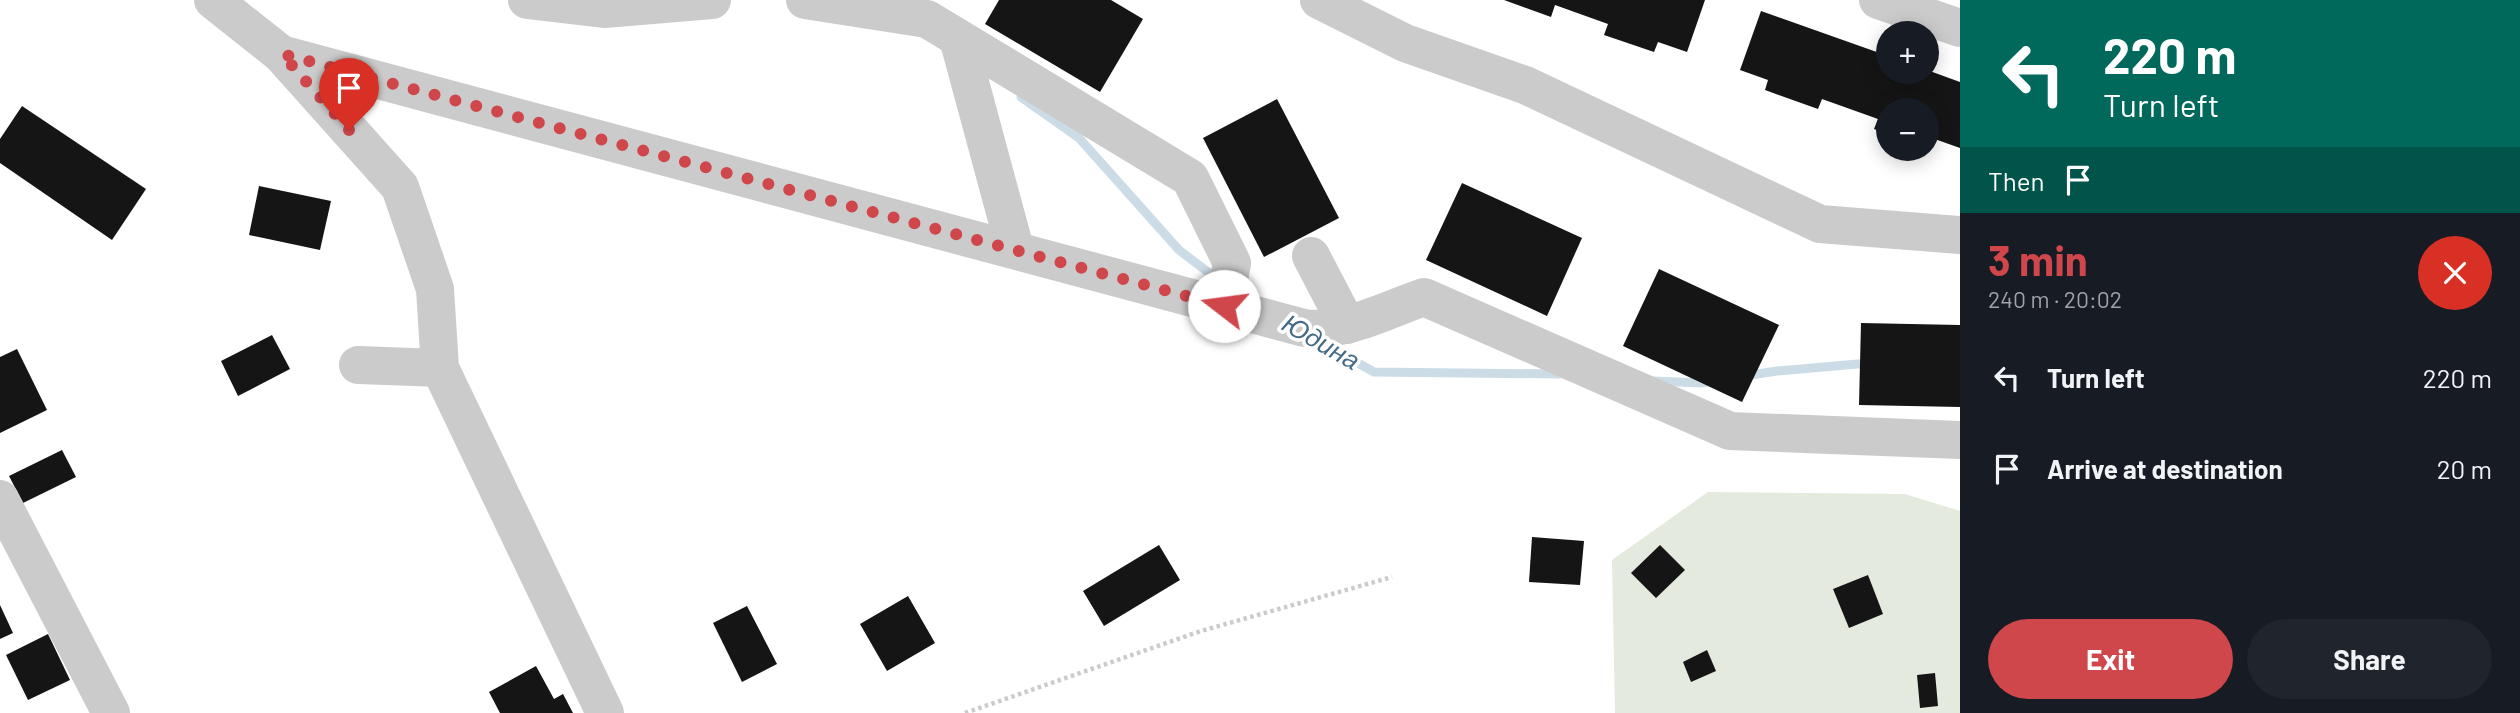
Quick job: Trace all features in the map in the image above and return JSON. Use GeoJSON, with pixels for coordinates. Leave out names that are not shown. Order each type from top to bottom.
{"type":"FeatureCollection","features":[{"type":"Feature","properties":{"kind":"lane"},"geometry":{"type":"LineString","coordinates":[[213,0],[282,54],[400,187],[435,289],[440,368],[605,713]]}},
{"type":"Feature","properties":{"kind":"lane"},"geometry":{"type":"LineString","coordinates":[[527,0],[604,9],[712,0]]}},
{"type":"Feature","properties":{"kind":"lane"},"geometry":{"type":"LineString","coordinates":[[805,0],[927,19],[1190,178],[1233,263],[1224,306]]}},
{"type":"Feature","properties":{"kind":"lane"},"geometry":{"type":"LineString","coordinates":[[1319,0],[1405,43],[1525,85],[1820,224],[1960,236]]}},
{"type":"Feature","properties":{"kind":"lane"},"geometry":{"type":"LineString","coordinates":[[1878,0],[1960,28]]}},
{"type":"Feature","properties":{"kind":"lane"},"geometry":{"type":"LineString","coordinates":[[958,38],[1015,248]]}},
{"type":"Feature","properties":{"kind":"lane"},"geometry":{"type":"LineString","coordinates":[[282,54],[1015,248],[1304,328],[1324,330],[1347,325],[1424,297],[1730,431],[1960,440]]}},
{"type":"Feature","properties":{"kind":"lane"},"geometry":{"type":"LineString","coordinates":[[1311,256],[1347,325]]}},
{"type":"Feature","properties":{"kind":"lane"},"geometry":{"type":"LineString","coordinates":[[358,365],[440,368]]}},
{"type":"Feature","properties":{"kind":"lane"},"geometry":{"type":"LineString","coordinates":[[0,499],[111,713]]}},
{"type":"Feature","properties":{"kind":"path"},"geometry":{"type":"LineString","coordinates":[[965,713],[1201,631],[1392,577]]}},
{"type":"Feature","properties":{"kind":"shaded area"},"geometry":{"type":"Polygon","coordinates":[[[1708,492],[1905,494],[1960,511],[1960,713],[1615,713],[1612,560],[1708,492]]]}},
{"type":"Feature","properties":{"kind":"building"},"geometry":{"type":"Polygon","coordinates":[[[999,0],[1111,0],[1143,19],[1100,92],[985,24],[999,0]]]}},
{"type":"Feature","properties":{"kind":"building"},"geometry":{"type":"Polygon","coordinates":[[[1504,0],[1705,0],[1687,52],[1658,42],[1654,52],[1604,35],[1608,24],[1555,5],[1551,17],[1504,0]]]}},
{"type":"Feature","properties":{"kind":"building"},"geometry":{"type":"Polygon","coordinates":[[[1761,11],[1876,52],[1876,84],[1939,84],[1939,74],[1960,82],[1960,148],[1939,141],[1939,98],[1876,98],[1876,118],[1822,99],[1818,109],[1765,90],[1768,80],[1740,70],[1761,11]]]}},
{"type":"Feature","properties":{"kind":"building"},"geometry":{"type":"Polygon","coordinates":[[[1277,99],[1339,218],[1264,257],[1203,138],[1277,99]]]}},
{"type":"Feature","properties":{"kind":"building"},"geometry":{"type":"Polygon","coordinates":[[[22,106],[146,189],[112,240],[0,163],[0,139],[22,106]]]}},
{"type":"Feature","properties":{"kind":"building"},"geometry":{"type":"Polygon","coordinates":[[[1462,183],[1582,238],[1547,316],[1426,260],[1462,183]]]}},
{"type":"Feature","properties":{"kind":"building"},"geometry":{"type":"Polygon","coordinates":[[[259,186],[331,201],[320,250],[249,235],[259,186]]]}},
{"type":"Feature","properties":{"kind":"building"},"geometry":{"type":"Polygon","coordinates":[[[1659,269],[1779,325],[1742,402],[1623,346],[1659,269]]]}},
{"type":"Feature","properties":{"kind":"building"},"geometry":{"type":"Polygon","coordinates":[[[1861,323],[1960,325],[1960,407],[1859,405],[1861,323]]]}},
{"type":"Feature","properties":{"kind":"building"},"geometry":{"type":"Polygon","coordinates":[[[272,335],[290,369],[238,396],[221,361],[272,335]]]}},
{"type":"Feature","properties":{"kind":"building"},"geometry":{"type":"Polygon","coordinates":[[[17,349],[47,410],[0,433],[0,357],[17,349]]]}},
{"type":"Feature","properties":{"kind":"building"},"geometry":{"type":"Polygon","coordinates":[[[62,450],[76,477],[23,503],[9,476],[62,450]]]}},
{"type":"Feature","properties":{"kind":"building"},"geometry":{"type":"Polygon","coordinates":[[[1532,537],[1584,541],[1580,585],[1529,582],[1532,537]]]}},
{"type":"Feature","properties":{"kind":"building"},"geometry":{"type":"Polygon","coordinates":[[[1159,545],[1180,580],[1104,626],[1083,591],[1159,545]]]}},
{"type":"Feature","properties":{"kind":"building"},"geometry":{"type":"Polygon","coordinates":[[[1660,545],[1685,570],[1656,598],[1631,573],[1660,545]]]}},
{"type":"Feature","properties":{"kind":"building"},"geometry":{"type":"Polygon","coordinates":[[[1868,575],[1883,614],[1849,628],[1833,589],[1868,575]]]}},
{"type":"Feature","properties":{"kind":"building"},"geometry":{"type":"Polygon","coordinates":[[[908,596],[935,643],[887,671],[860,624],[908,596]]]}},
{"type":"Feature","properties":{"kind":"building"},"geometry":{"type":"Polygon","coordinates":[[[0,605],[13,633],[0,639],[0,605]]]}},
{"type":"Feature","properties":{"kind":"building"},"geometry":{"type":"Polygon","coordinates":[[[747,606],[777,664],[742,682],[713,623],[747,606]]]}},
{"type":"Feature","properties":{"kind":"building"},"geometry":{"type":"Polygon","coordinates":[[[48,634],[70,680],[28,700],[6,655],[48,634]]]}},
{"type":"Feature","properties":{"kind":"building"},"geometry":{"type":"Polygon","coordinates":[[[1707,650],[1716,671],[1691,682],[1683,662],[1707,650]]]}},
{"type":"Feature","properties":{"kind":"building"},"geometry":{"type":"Polygon","coordinates":[[[536,666],[554,699],[563,694],[573,713],[500,713],[489,692],[536,666]]]}},
{"type":"Feature","properties":{"kind":"building"},"geometry":{"type":"Polygon","coordinates":[[[1935,673],[1938,706],[1920,708],[1917,675],[1935,673]]]}},
{"type":"Feature","properties":{"kind":"waterway","name":"Юдина"},"geometry":{"type":"LineString","coordinates":[[1021,97],[1079,138],[1179,250],[1217,279]]}},
{"type":"Feature","properties":{"kind":"waterway","name":"Юдина"},"geometry":{"type":"LineString","coordinates":[[1322,343],[1374,372],[1559,374]]}},
{"type":"Feature","properties":{"kind":"waterway","name":"Юдина"},"geometry":{"type":"LineString","coordinates":[[1744,376],[1869,363]]}},
{"type":"Feature","properties":{"kind":"waterway","name":"Юдина"},"geometry":{"type":"LineString","coordinates":[[1653,381],[1713,381]]}},
{"type":"Feature","properties":{"kind":"route"},"geometry":{"type":"LineString","coordinates":[[349,130],[282,54],[1224,306]]}}]}
